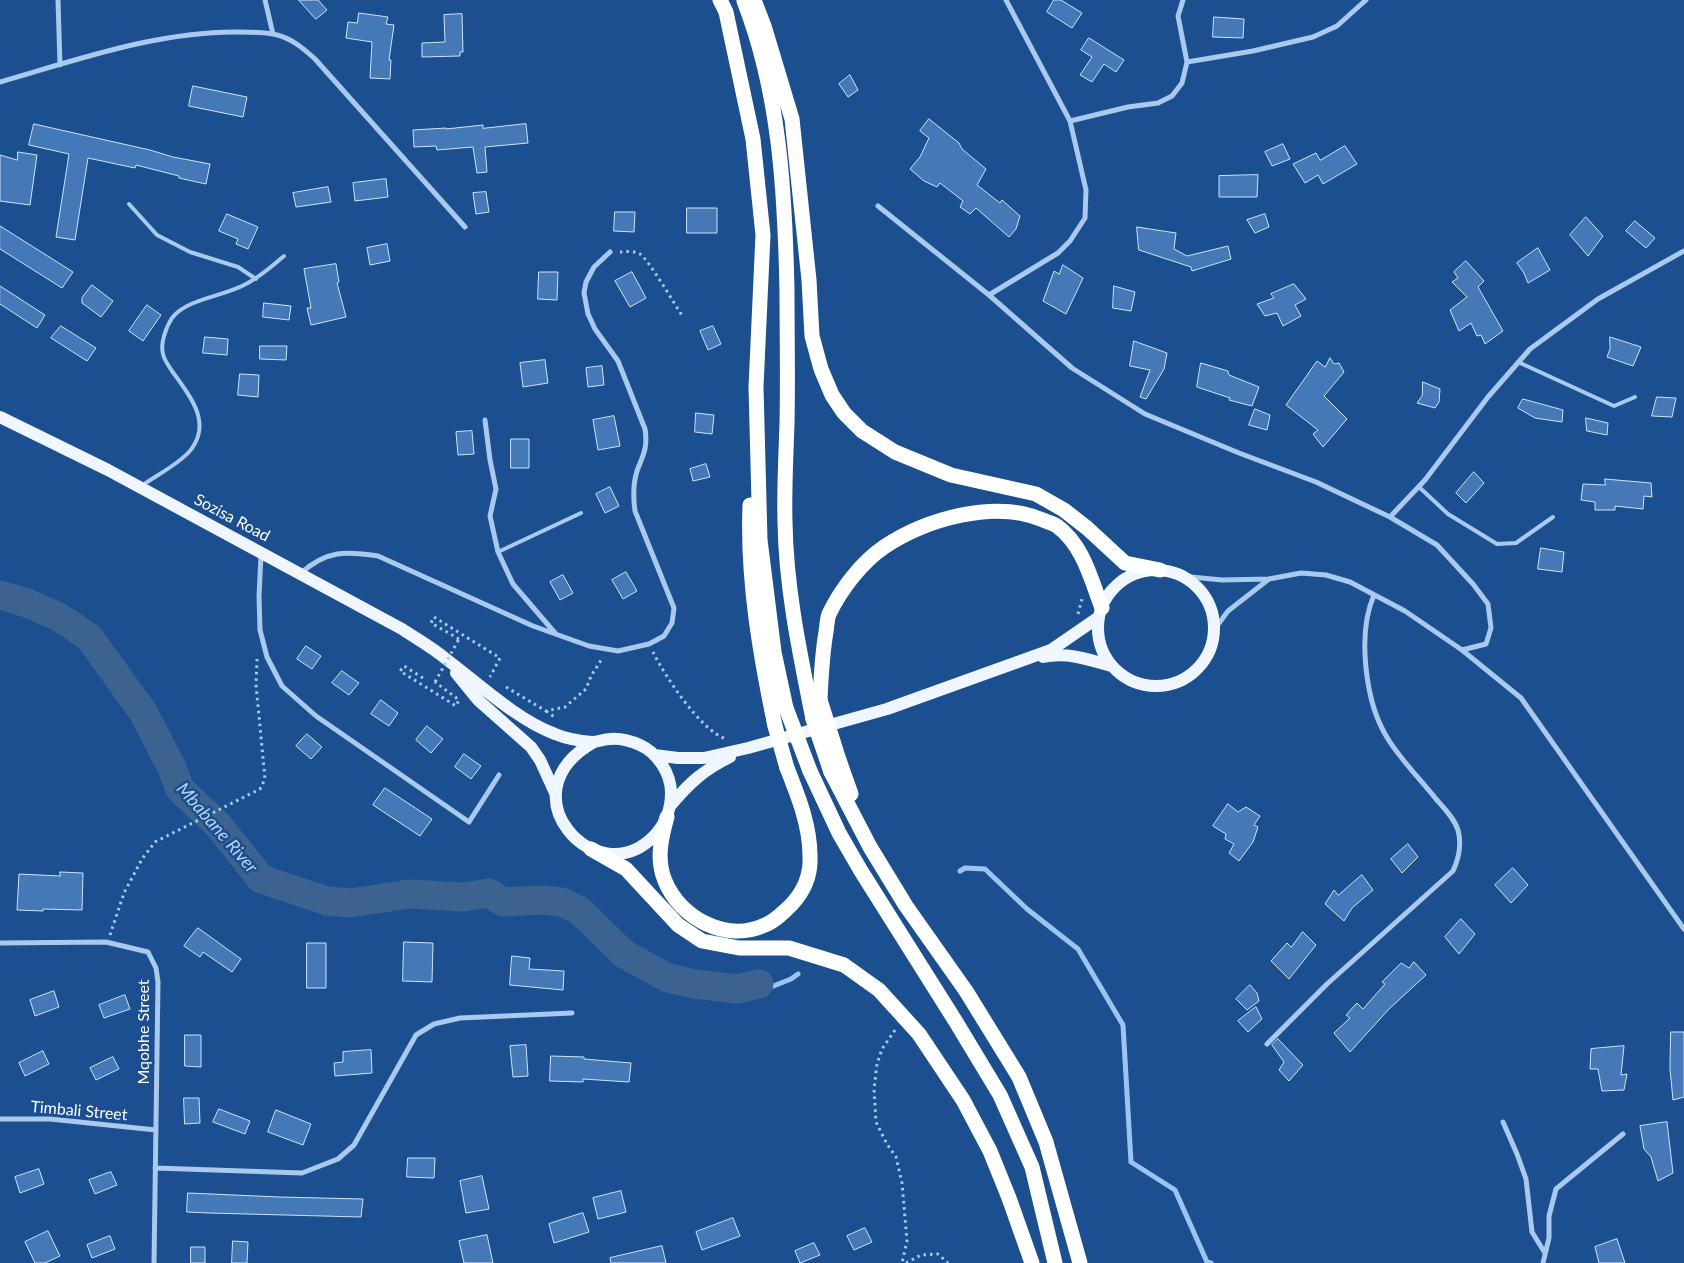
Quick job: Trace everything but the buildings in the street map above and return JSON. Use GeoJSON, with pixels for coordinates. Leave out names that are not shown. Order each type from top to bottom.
{"type":"FeatureCollection","features":[{"type":"Feature","properties":{"kind":"highway"},"geometry":{"type":"LineString","coordinates":[[669,811],[661,840],[660,855],[664,880],[676,901],[691,915],[725,930],[742,931],[765,926],[783,914],[797,898],[808,879],[811,857],[808,833],[801,805],[774,726],[759,648],[749,532],[763,235],[753,139],[726,12],[720,0]]}},
{"type":"Feature","properties":{"kind":"highway"},"geometry":{"type":"LineString","coordinates":[[743,0],[762,54],[778,138],[786,232],[788,380],[785,522],[788,579],[796,635],[813,720],[870,848],[906,906],[966,991],[1019,1077],[1046,1142],[1080,1263]]}},
{"type":"Feature","properties":{"kind":"highway"},"geometry":{"type":"LineString","coordinates":[[754,0],[764,26],[792,119],[809,280],[812,336],[821,369],[832,395],[844,413],[862,431],[895,452],[951,475],[1036,494],[1064,510],[1088,528],[1125,562],[1160,570]]}},
{"type":"Feature","properties":{"kind":"highway"},"geometry":{"type":"LineString","coordinates":[[756,387],[760,540],[774,652],[786,708],[810,771],[839,833],[1000,1095],[1032,1167],[1055,1263]]}},
{"type":"Feature","properties":{"kind":"highway"},"geometry":{"type":"LineString","coordinates":[[835,766],[820,700],[821,665],[828,615],[842,592],[861,568],[884,548],[915,530],[963,514],[1001,511],[1032,515],[1056,526],[1070,539],[1084,561],[1101,612]]}},
{"type":"Feature","properties":{"kind":"highway"},"geometry":{"type":"LineString","coordinates":[[591,849],[626,869],[678,925],[702,941],[739,948],[789,948],[844,966],[879,990],[919,1034],[963,1100],[985,1142],[1009,1198],[1032,1263]]}},
{"type":"Feature","properties":{"kind":"main road","name":"Sozisa Road"},"geometry":{"type":"LineString","coordinates":[[0,417],[140,487],[301,573],[402,629],[444,657]]}},
{"type":"Feature","properties":{"kind":"main road"},"geometry":{"type":"LineString","coordinates":[[1160,570],[1181,576],[1194,584],[1204,594],[1211,608],[1214,638],[1210,652],[1202,665],[1192,675],[1179,682],[1164,686],[1149,686],[1128,679],[1111,666],[1104,655],[1098,630],[1105,601],[1122,581],[1134,574],[1160,570]]}},
{"type":"Feature","properties":{"kind":"main road"},"geometry":{"type":"LineString","coordinates":[[654,755],[678,758],[704,758],[748,748],[887,709],[1051,650],[1101,612]]}},
{"type":"Feature","properties":{"kind":"main road"},"geometry":{"type":"LineString","coordinates":[[1018,663],[1052,656],[1078,656],[1111,666]]}},
{"type":"Feature","properties":{"kind":"main road"},"geometry":{"type":"LineString","coordinates":[[444,657],[524,718],[553,734],[573,740],[594,742],[610,739],[626,740],[641,745],[654,755],[663,766],[669,778],[671,791],[669,811]]}},
{"type":"Feature","properties":{"kind":"main road"},"geometry":{"type":"LineString","coordinates":[[444,657],[478,700],[531,747],[540,760],[556,795]]}},
{"type":"Feature","properties":{"kind":"main road"},"geometry":{"type":"LineString","coordinates":[[594,742],[579,750],[567,763],[559,778],[556,795],[557,809],[569,833],[579,842],[591,849],[606,853],[621,853],[636,849],[649,842],[660,831],[669,811],[689,784],[712,766],[748,748]]}},
{"type":"Feature","properties":{"kind":"street"},"geometry":{"type":"LineString","coordinates":[[58,0],[60,65]]}},
{"type":"Feature","properties":{"kind":"street"},"geometry":{"type":"LineString","coordinates":[[265,0],[274,34]]}},
{"type":"Feature","properties":{"kind":"street"},"geometry":{"type":"LineString","coordinates":[[989,295],[1058,253],[1070,241],[1085,218],[1086,190],[1070,121],[1006,0]]}},
{"type":"Feature","properties":{"kind":"street"},"geometry":{"type":"LineString","coordinates":[[1070,121],[1128,107],[1158,103],[1172,96],[1182,83],[1188,62],[1178,16],[1183,0]]}},
{"type":"Feature","properties":{"kind":"street"},"geometry":{"type":"LineString","coordinates":[[1188,62],[1254,51],[1313,36],[1337,26],[1366,0]]}},
{"type":"Feature","properties":{"kind":"street"},"geometry":{"type":"LineString","coordinates":[[0,82],[118,49],[182,36],[216,32],[274,34],[289,39],[315,59],[466,227]]}},
{"type":"Feature","properties":{"kind":"street"},"geometry":{"type":"LineString","coordinates":[[878,206],[989,295],[1072,368],[1146,414],[1239,453],[1316,482],[1390,517],[1437,545],[1473,584],[1488,604],[1491,628],[1486,644],[1462,650]]}},
{"type":"Feature","properties":{"kind":"street"},"geometry":{"type":"LineString","coordinates":[[1390,517],[1419,487],[1488,396],[1530,349],[1598,298],[1684,251]]}},
{"type":"Feature","properties":{"kind":"street"},"geometry":{"type":"LineString","coordinates":[[301,573],[313,562],[334,554],[358,553],[378,556],[533,626],[590,646],[618,651],[649,644],[664,636],[672,623],[674,608],[635,511],[633,499],[634,484],[646,451],[646,434],[618,361],[588,314],[584,293],[586,282],[594,267],[610,252]]}},
{"type":"Feature","properties":{"kind":"street"},"geometry":{"type":"LineString","coordinates":[[485,420],[496,488],[490,516],[498,552],[513,584],[556,634]]}},
{"type":"Feature","properties":{"kind":"street"},"geometry":{"type":"LineString","coordinates":[[261,552],[260,630],[267,657],[282,686],[316,716],[469,822],[499,775]]}},
{"type":"Feature","properties":{"kind":"street"},"geometry":{"type":"LineString","coordinates":[[1181,576],[1222,580],[1269,579],[1301,573],[1326,576],[1350,582],[1405,612],[1462,650],[1521,698],[1684,929]]}},
{"type":"Feature","properties":{"kind":"street"},"geometry":{"type":"LineString","coordinates":[[1214,630],[1228,612],[1269,579]]}},
{"type":"Feature","properties":{"kind":"street"},"geometry":{"type":"LineString","coordinates":[[1267,1044],[1327,984],[1452,871],[1458,860],[1460,847],[1458,830],[1448,813],[1388,740],[1374,709],[1364,639],[1369,606],[1374,595]]}},
{"type":"Feature","properties":{"kind":"street","name":"Mqobhe Street"},"geometry":{"type":"LineString","coordinates":[[0,943],[106,942],[148,952],[156,968],[158,982],[154,1263]]}},
{"type":"Feature","properties":{"kind":"street"},"geometry":{"type":"LineString","coordinates":[[155,1168],[302,1173],[338,1159],[354,1145],[416,1035],[434,1024],[460,1018],[572,1013]]}},
{"type":"Feature","properties":{"kind":"street","name":"Timbali Street"},"geometry":{"type":"LineString","coordinates":[[0,1119],[50,1119],[156,1130]]}},
{"type":"Feature","properties":{"kind":"street"},"geometry":{"type":"LineString","coordinates":[[1503,1122],[1526,1179],[1532,1232],[1545,1252]]}},
{"type":"Feature","properties":{"kind":"street"},"geometry":{"type":"LineString","coordinates":[[1543,1263],[1549,1238],[1549,1216],[1556,1189],[1623,1134]]}},
{"type":"Feature","properties":{"kind":"lane"},"geometry":{"type":"LineString","coordinates":[[129,204],[157,235],[190,252],[238,267],[256,279]]}},
{"type":"Feature","properties":{"kind":"lane"},"geometry":{"type":"LineString","coordinates":[[140,487],[188,453],[196,442],[200,427],[198,413],[193,402],[162,355],[163,343],[173,318],[181,310],[193,304],[232,291],[256,279],[284,256]]}},
{"type":"Feature","properties":{"kind":"lane"},"geometry":{"type":"LineString","coordinates":[[1518,362],[1614,406],[1635,397]]}},
{"type":"Feature","properties":{"kind":"lane"},"geometry":{"type":"LineString","coordinates":[[1419,487],[1448,514],[1497,544],[1516,543],[1553,517]]}},
{"type":"Feature","properties":{"kind":"lane"},"geometry":{"type":"LineString","coordinates":[[498,552],[581,513]]}},
{"type":"Feature","properties":{"kind":"path"},"geometry":{"type":"LineString","coordinates":[[610,252],[626,251],[641,255],[650,265],[683,317]]}},
{"type":"Feature","properties":{"kind":"path"},"geometry":{"type":"LineString","coordinates":[[423,678],[404,666],[400,672],[456,706],[459,700],[435,682],[459,639],[431,623],[434,616],[500,658],[489,676],[497,681]]}},
{"type":"Feature","properties":{"kind":"path"},"geometry":{"type":"LineString","coordinates":[[106,942],[114,927],[124,893],[142,859],[155,842],[260,790],[265,779],[256,685],[257,653],[263,642]]}},
{"type":"Feature","properties":{"kind":"path"},"geometry":{"type":"LineString","coordinates":[[649,644],[661,668],[691,709],[717,736],[730,740]]}},
{"type":"Feature","properties":{"kind":"path"},"geometry":{"type":"LineString","coordinates":[[505,686],[546,711],[565,707],[586,689],[599,661],[611,650]]}},
{"type":"Feature","properties":{"kind":"path"},"geometry":{"type":"LineString","coordinates":[[902,1263],[908,1241],[902,1183],[896,1157],[876,1122],[874,1089],[877,1064],[882,1049],[904,1017]]}},
{"type":"Feature","properties":{"kind":"path"},"geometry":{"type":"LineString","coordinates":[[906,1263],[920,1255],[938,1254],[948,1263]]}},
{"type":"Feature","properties":{"kind":"waterway","name":"Mbabane River"},"geometry":{"type":"LineString","coordinates":[[0,595],[27,603],[59,617],[89,637],[143,712],[171,766],[180,789],[218,825],[261,879],[327,901],[350,903],[409,894],[464,897],[489,893],[503,902],[542,900],[562,902],[579,910],[624,954],[668,978],[695,984],[737,989],[759,984]]}},
{"type":"Feature","properties":{"kind":"waterway"},"geometry":{"type":"LineString","coordinates":[[960,871],[965,868],[985,869],[1027,909],[1078,949],[1123,1025],[1131,1162],[1175,1190],[1207,1262],[1211,1263]]}},
{"type":"Feature","properties":{"kind":"waterway"},"geometry":{"type":"LineString","coordinates":[[759,984],[771,987],[798,974]]}}]}
